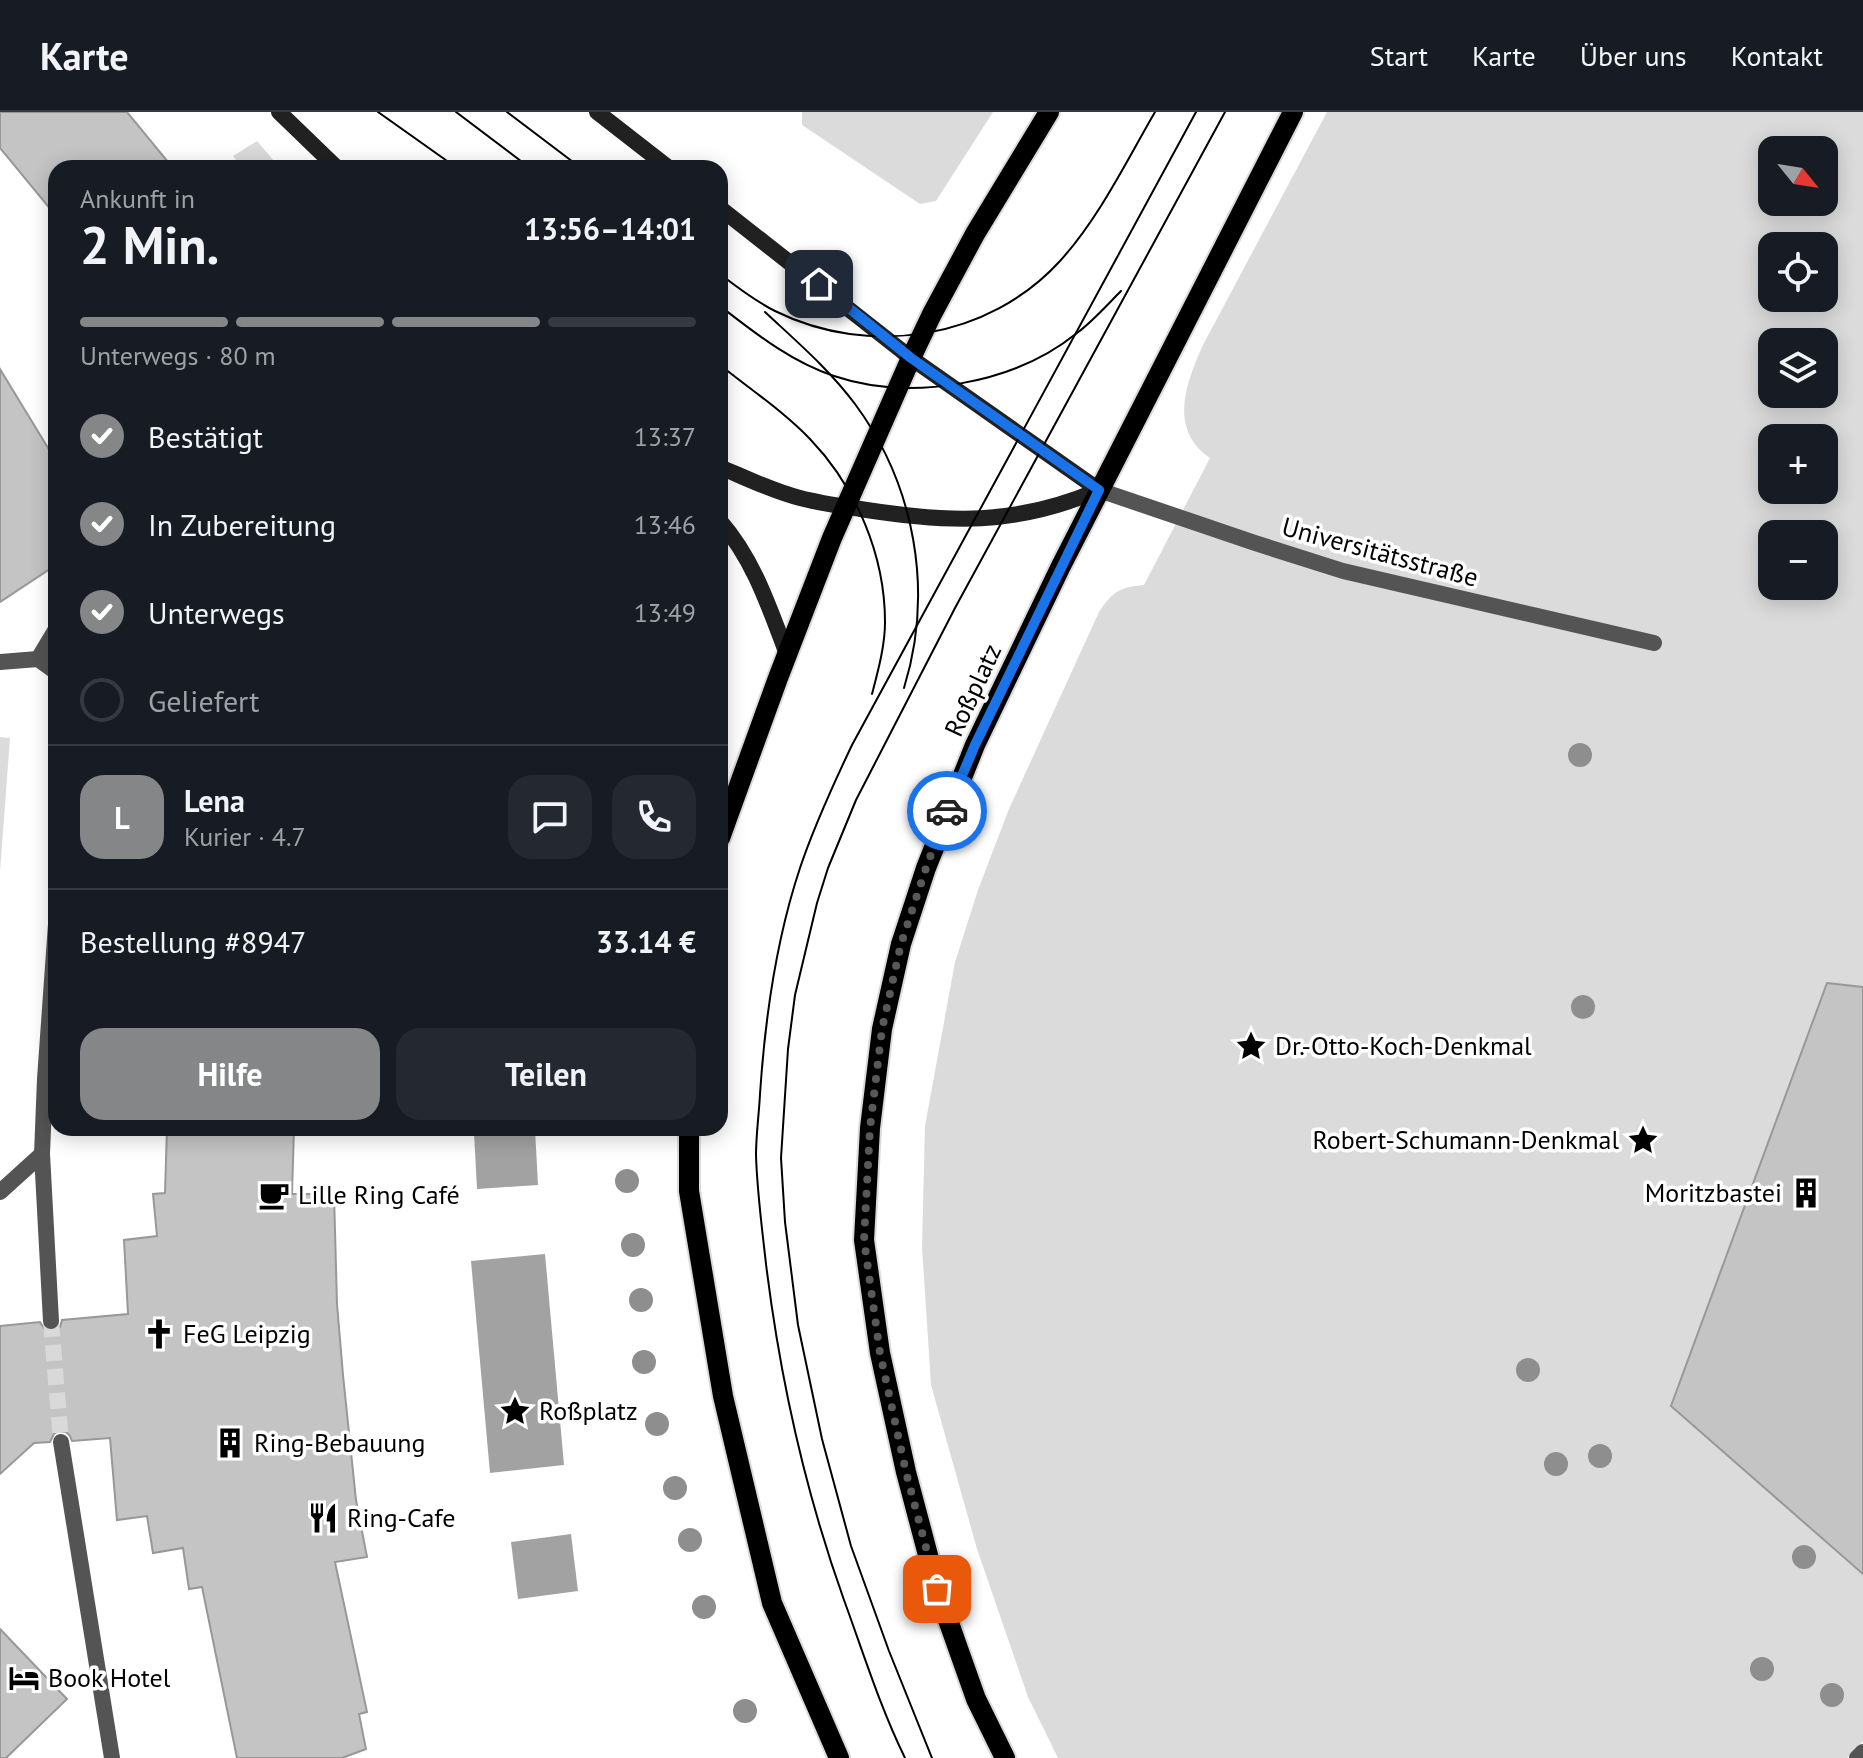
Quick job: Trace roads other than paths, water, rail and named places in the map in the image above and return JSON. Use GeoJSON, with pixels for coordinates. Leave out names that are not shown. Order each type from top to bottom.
{"type":"FeatureCollection","features":[{"type":"Feature","properties":{"kind":"main road"},"geometry":{"type":"LineString","coordinates":[[279,112],[329,160]]}},
{"type":"Feature","properties":{"kind":"main road"},"geometry":{"type":"LineString","coordinates":[[597,112],[659,160]]}},
{"type":"Feature","properties":{"kind":"main road"},"geometry":{"type":"LineString","coordinates":[[728,816],[845,508],[911,358],[975,234],[1049,112]]}},
{"type":"Feature","properties":{"kind":"main road","name":"Roßplatz"},"geometry":{"type":"LineString","coordinates":[[1005,1758],[976,1699],[937,1589],[906,1472],[880,1353],[864,1240],[870,1128],[882,1029],[901,944],[926,868],[975,745],[1099,490],[1293,112]]}},
{"type":"Feature","properties":{"kind":"main road"},"geometry":{"type":"LineString","coordinates":[[728,214],[911,358],[1099,490]]}},
{"type":"Feature","properties":{"kind":"main road"},"geometry":{"type":"LineString","coordinates":[[728,471],[798,498],[845,508],[931,519],[990,518],[1053,507],[1099,490]]}},
{"type":"Feature","properties":{"kind":"main road"},"geometry":{"type":"LineString","coordinates":[[728,532],[754,570],[787,654]]}},
{"type":"Feature","properties":{"kind":"main road"},"geometry":{"type":"LineString","coordinates":[[689,1136],[689,1191],[723,1396],[772,1603],[839,1758]]}},
{"type":"Feature","properties":{"kind":"street","name":"Universitätsstraße"},"geometry":{"type":"LineString","coordinates":[[1099,490],[1343,571],[1654,643]]}},
{"type":"Feature","properties":{"kind":"street"},"geometry":{"type":"LineString","coordinates":[[38,659],[48,642]]}},
{"type":"Feature","properties":{"kind":"street"},"geometry":{"type":"LineString","coordinates":[[0,662],[38,659],[48,666]]}},
{"type":"Feature","properties":{"kind":"street"},"geometry":{"type":"LineString","coordinates":[[48,1037],[42,1154],[51,1321]]}},
{"type":"Feature","properties":{"kind":"street"},"geometry":{"type":"LineString","coordinates":[[0,1192],[42,1154]]}},
{"type":"Feature","properties":{"kind":"street"},"geometry":{"type":"LineString","coordinates":[[61,1442],[112,1758]]}},
{"type":"Feature","properties":{"kind":"street"},"geometry":{"type":"LineString","coordinates":[[1857,1758],[1863,1752]]}},
{"type":"Feature","properties":{"kind":"tunnel"},"geometry":{"type":"LineString","coordinates":[[51,1321],[61,1442]]}},
{"type":"Feature","properties":{"kind":"tram line"},"geometry":{"type":"LineString","coordinates":[[378,112],[446,160]]}},
{"type":"Feature","properties":{"kind":"tram line"},"geometry":{"type":"LineString","coordinates":[[456,112],[519,160]]}},
{"type":"Feature","properties":{"kind":"tram line"},"geometry":{"type":"LineString","coordinates":[[507,112],[570,160]]}},
{"type":"Feature","properties":{"kind":"tram line"},"geometry":{"type":"LineString","coordinates":[[728,280],[775,311],[812,326],[850,334],[888,336],[926,333],[964,323],[999,308],[1031,287],[1060,261],[1100,208],[1155,112]]}},
{"type":"Feature","properties":{"kind":"tram line"},"geometry":{"type":"LineString","coordinates":[[905,1758],[880,1699],[817,1518],[779,1349],[766,1264],[756,1155],[762,1065],[773,980],[784,923],[800,868],[852,745],[1196,112]]}},
{"type":"Feature","properties":{"kind":"tram line"},"geometry":{"type":"LineString","coordinates":[[932,1758],[851,1546],[822,1439],[798,1325],[785,1222],[781,1158],[795,995],[817,903],[856,800],[955,608],[1225,112]]}},
{"type":"Feature","properties":{"kind":"tram line"},"geometry":{"type":"LineString","coordinates":[[728,312],[774,346],[818,370],[864,384],[928,387],[993,376],[1052,351],[1077,333],[1121,291]]}},
{"type":"Feature","properties":{"kind":"tram line"},"geometry":{"type":"LineString","coordinates":[[765,312],[812,356],[855,404],[876,435],[905,504],[918,577],[913,651],[904,688]]}},
{"type":"Feature","properties":{"kind":"tram line"},"geometry":{"type":"LineString","coordinates":[[728,371],[810,439],[841,478],[865,523],[884,597],[882,649],[872,694]]}},
{"type":"Feature","properties":{"kind":"place","name":"Dr.-Otto-Koch-Denkmal"},"geometry":{"type":"Point","coordinates":[1251,1046]}},
{"type":"Feature","properties":{"kind":"place","name":"Robert-Schumann-Denkmal"},"geometry":{"type":"Point","coordinates":[1643,1140]}},
{"type":"Feature","properties":{"kind":"place","name":"Moritzbastei"},"geometry":{"type":"Point","coordinates":[1806,1193]}},
{"type":"Feature","properties":{"kind":"place","name":"Lille Ring Café"},"geometry":{"type":"Point","coordinates":[274,1195]}},
{"type":"Feature","properties":{"kind":"place","name":"FeG Leipzig"},"geometry":{"type":"Point","coordinates":[159,1334]}},
{"type":"Feature","properties":{"kind":"place","name":"Roßplatz"},"geometry":{"type":"Point","coordinates":[515,1411]}},
{"type":"Feature","properties":{"kind":"place","name":"Ring-Bebauung"},"geometry":{"type":"Point","coordinates":[230,1443]}},
{"type":"Feature","properties":{"kind":"place","name":"Ring-Cafe"},"geometry":{"type":"Point","coordinates":[323,1518]}},
{"type":"Feature","properties":{"kind":"place","name":"Book Hotel"},"geometry":{"type":"Point","coordinates":[24,1678]}}]}
